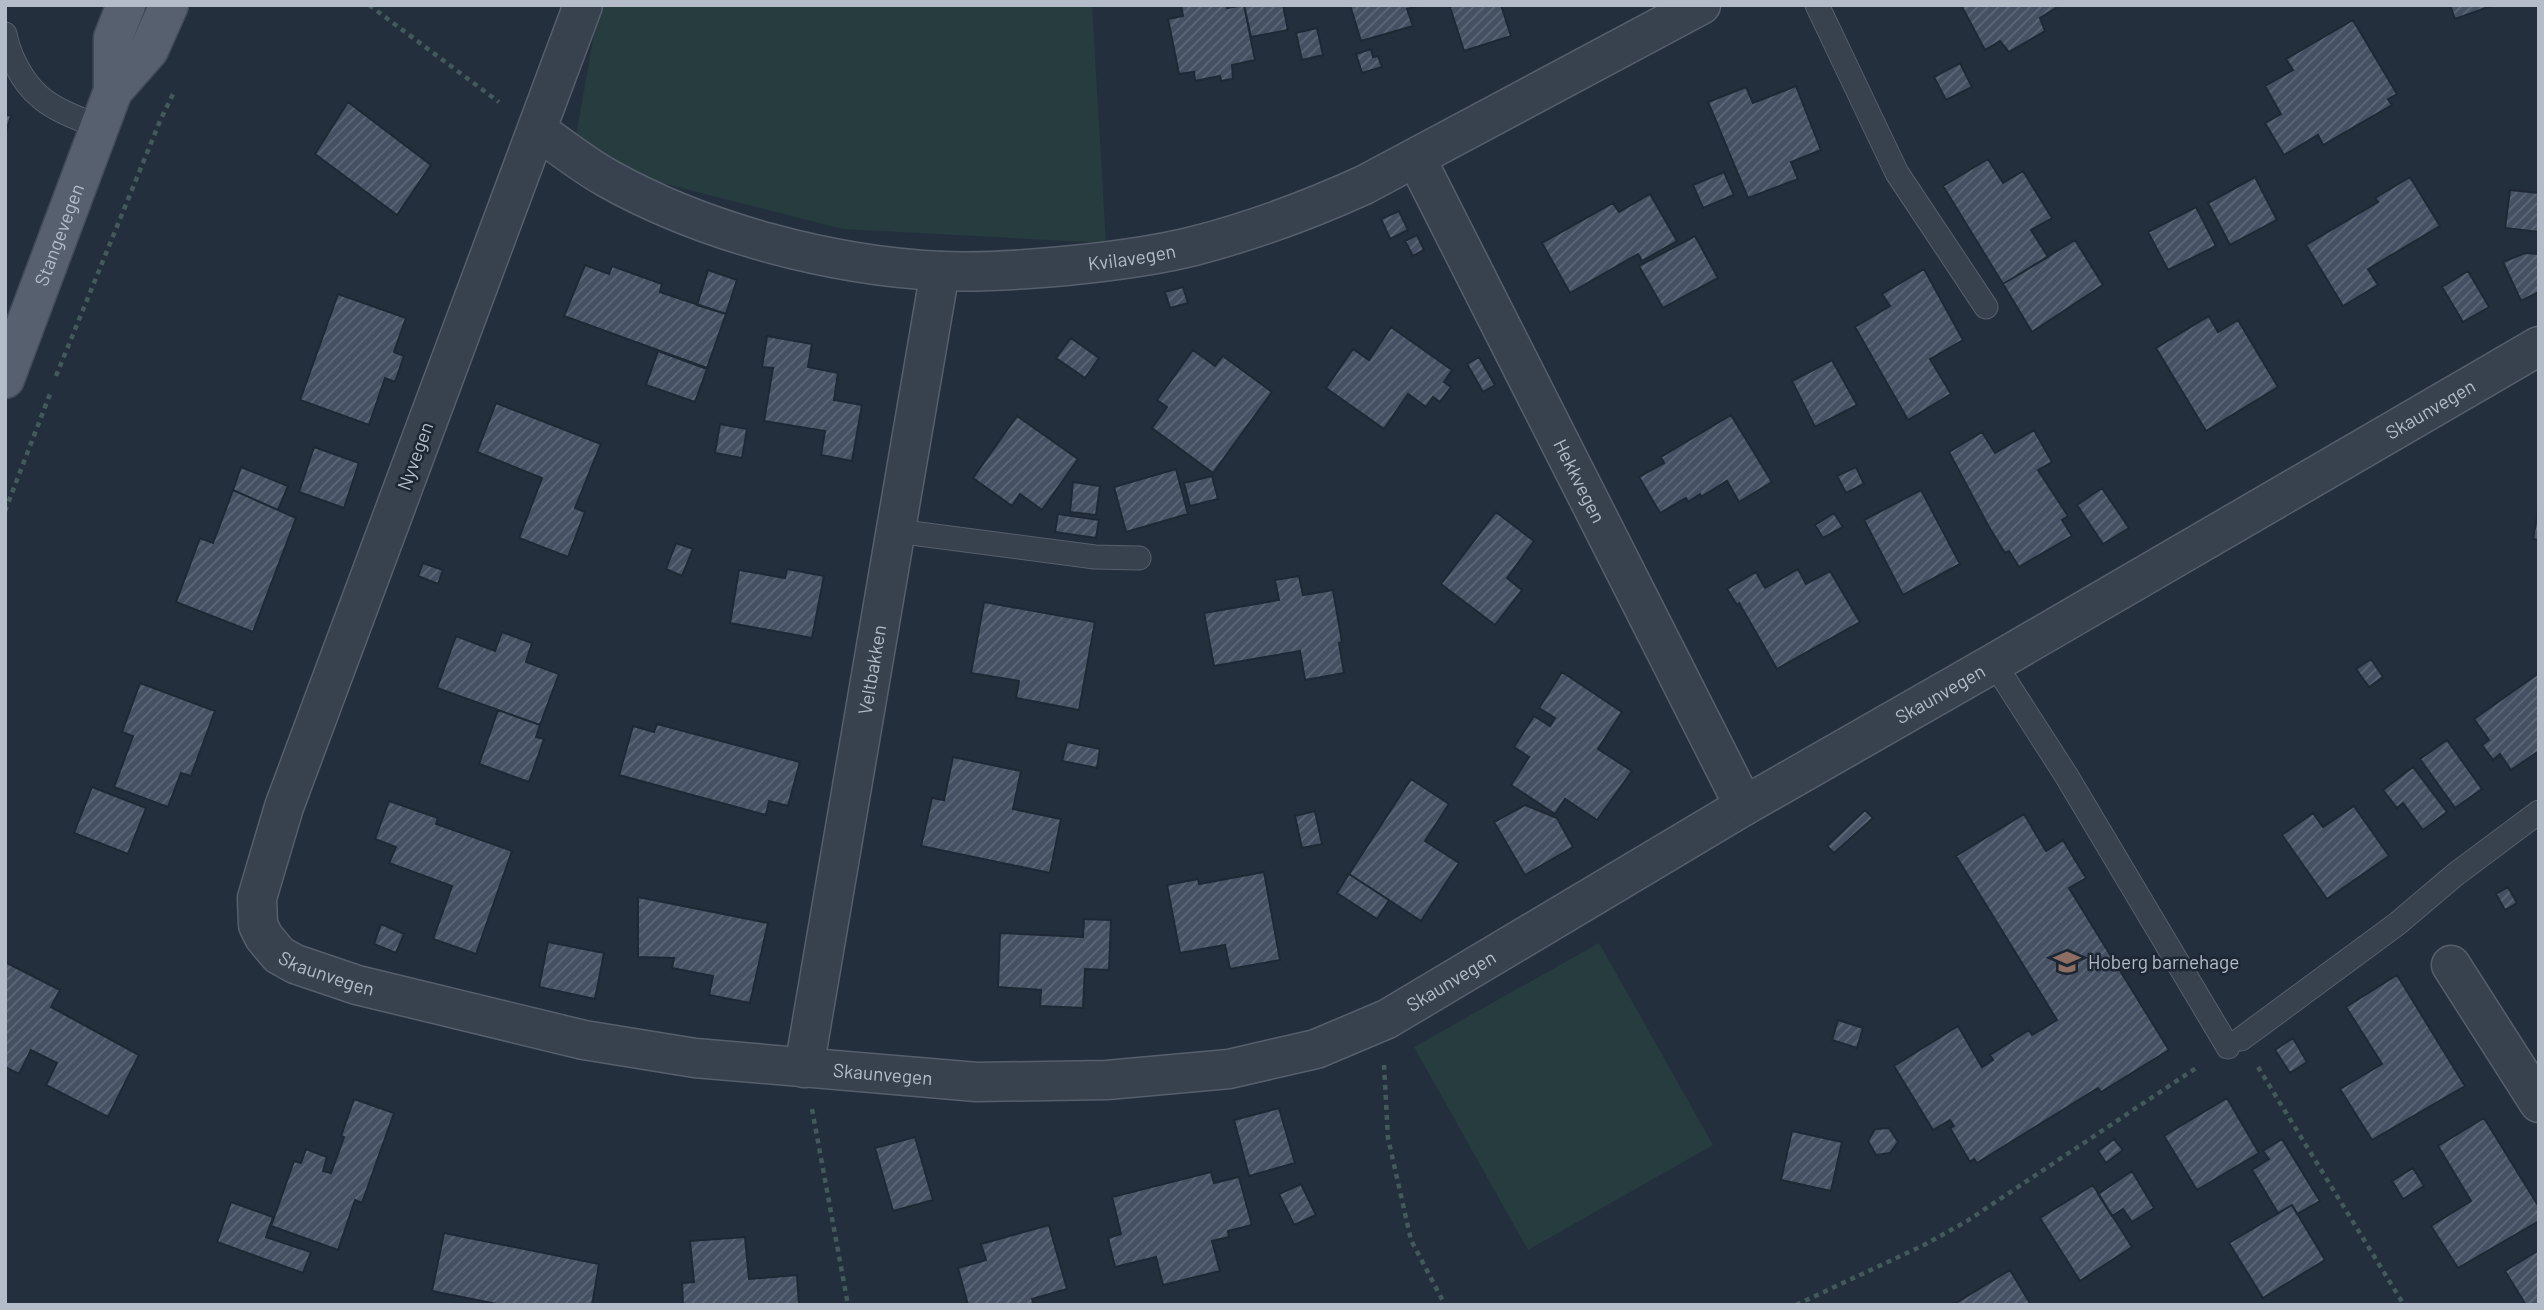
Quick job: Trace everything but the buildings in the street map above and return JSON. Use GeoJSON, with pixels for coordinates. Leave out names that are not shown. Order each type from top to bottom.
{"type":"FeatureCollection","features":[{"type":"Feature","properties":{"kind":"main road","name":"Stangevegen"},"geometry":{"type":"LineString","coordinates":[[5,379],[113,91],[113,38],[126,5]]}},
{"type":"Feature","properties":{"kind":"main road","name":"Stangevegen"},"geometry":{"type":"LineString","coordinates":[[113,91],[149,50],[169,5]]}},
{"type":"Feature","properties":{"kind":"street","name":"Nyvegen"},"geometry":{"type":"LineString","coordinates":[[256,909],[260,884],[284,807],[583,5]]}},
{"type":"Feature","properties":{"kind":"street","name":"Kvilavegen"},"geometry":{"type":"LineString","coordinates":[[537,130],[606,178],[689,216],[735,233],[804,252],[872,264],[940,271],[1028,270],[1127,260],[1193,247],[1322,204],[1416,158],[1701,5]]}},
{"type":"Feature","properties":{"kind":"street","name":"Hekkvegen"},"geometry":{"type":"LineString","coordinates":[[1416,158],[1744,806]]}},
{"type":"Feature","properties":{"kind":"street","name":"Veltbakken"},"geometry":{"type":"LineString","coordinates":[[804,1068],[940,271]]}},
{"type":"Feature","properties":{"kind":"street","name":"Skaunvegen"},"geometry":{"type":"LineString","coordinates":[[256,909],[258,925],[264,937],[279,955],[295,964],[357,985],[583,1040],[695,1058],[977,1082],[1107,1080],[1229,1069],[1316,1049],[1387,1019],[1744,806],[2539,345]]}},
{"type":"Feature","properties":{"kind":"street"},"geometry":{"type":"LineString","coordinates":[[2451,965],[2539,1103]]}},
{"type":"Feature","properties":{"kind":"lane"},"geometry":{"type":"LineString","coordinates":[[1817,5],[1897,173],[1986,307]]}},
{"type":"Feature","properties":{"kind":"lane"},"geometry":{"type":"LineString","coordinates":[[5,34],[9,53],[39,96],[59,110],[100,127]]}},
{"type":"Feature","properties":{"kind":"lane"},"geometry":{"type":"LineString","coordinates":[[896,531],[1095,558],[1139,558]]}},
{"type":"Feature","properties":{"kind":"lane"},"geometry":{"type":"LineString","coordinates":[[1994,663],[2234,1043],[2397,924],[2456,874],[2539,812]]}},
{"type":"Feature","properties":{"kind":"path"},"geometry":{"type":"LineString","coordinates":[[369,5],[537,130]]}},
{"type":"Feature","properties":{"kind":"path"},"geometry":{"type":"LineString","coordinates":[[5,510],[63,358],[160,121],[177,86]]}},
{"type":"Feature","properties":{"kind":"path"},"geometry":{"type":"LineString","coordinates":[[1387,1019],[1384,1062],[1388,1138],[1411,1240],[1446,1305]]}},
{"type":"Feature","properties":{"kind":"path"},"geometry":{"type":"LineString","coordinates":[[1796,1305],[1924,1245],[1967,1221],[2234,1043],[2342,1200],[2404,1305]]}},
{"type":"Feature","properties":{"kind":"path"},"geometry":{"type":"LineString","coordinates":[[804,1068],[848,1305]]}},
{"type":"Feature","properties":{"kind":"green space"},"geometry":{"type":"Polygon","coordinates":[[[599,5],[1092,5],[1106,243],[843,229],[572,160],[599,5]]]}},
{"type":"Feature","properties":{"kind":"green space"},"geometry":{"type":"Polygon","coordinates":[[[1599,943],[1713,1145],[1528,1250],[1414,1047],[1599,943]]]}},
{"type":"Feature","properties":{"kind":"place","name":"Hoberg barnehage"},"geometry":{"type":"Point","coordinates":[2067,962]}}]}
